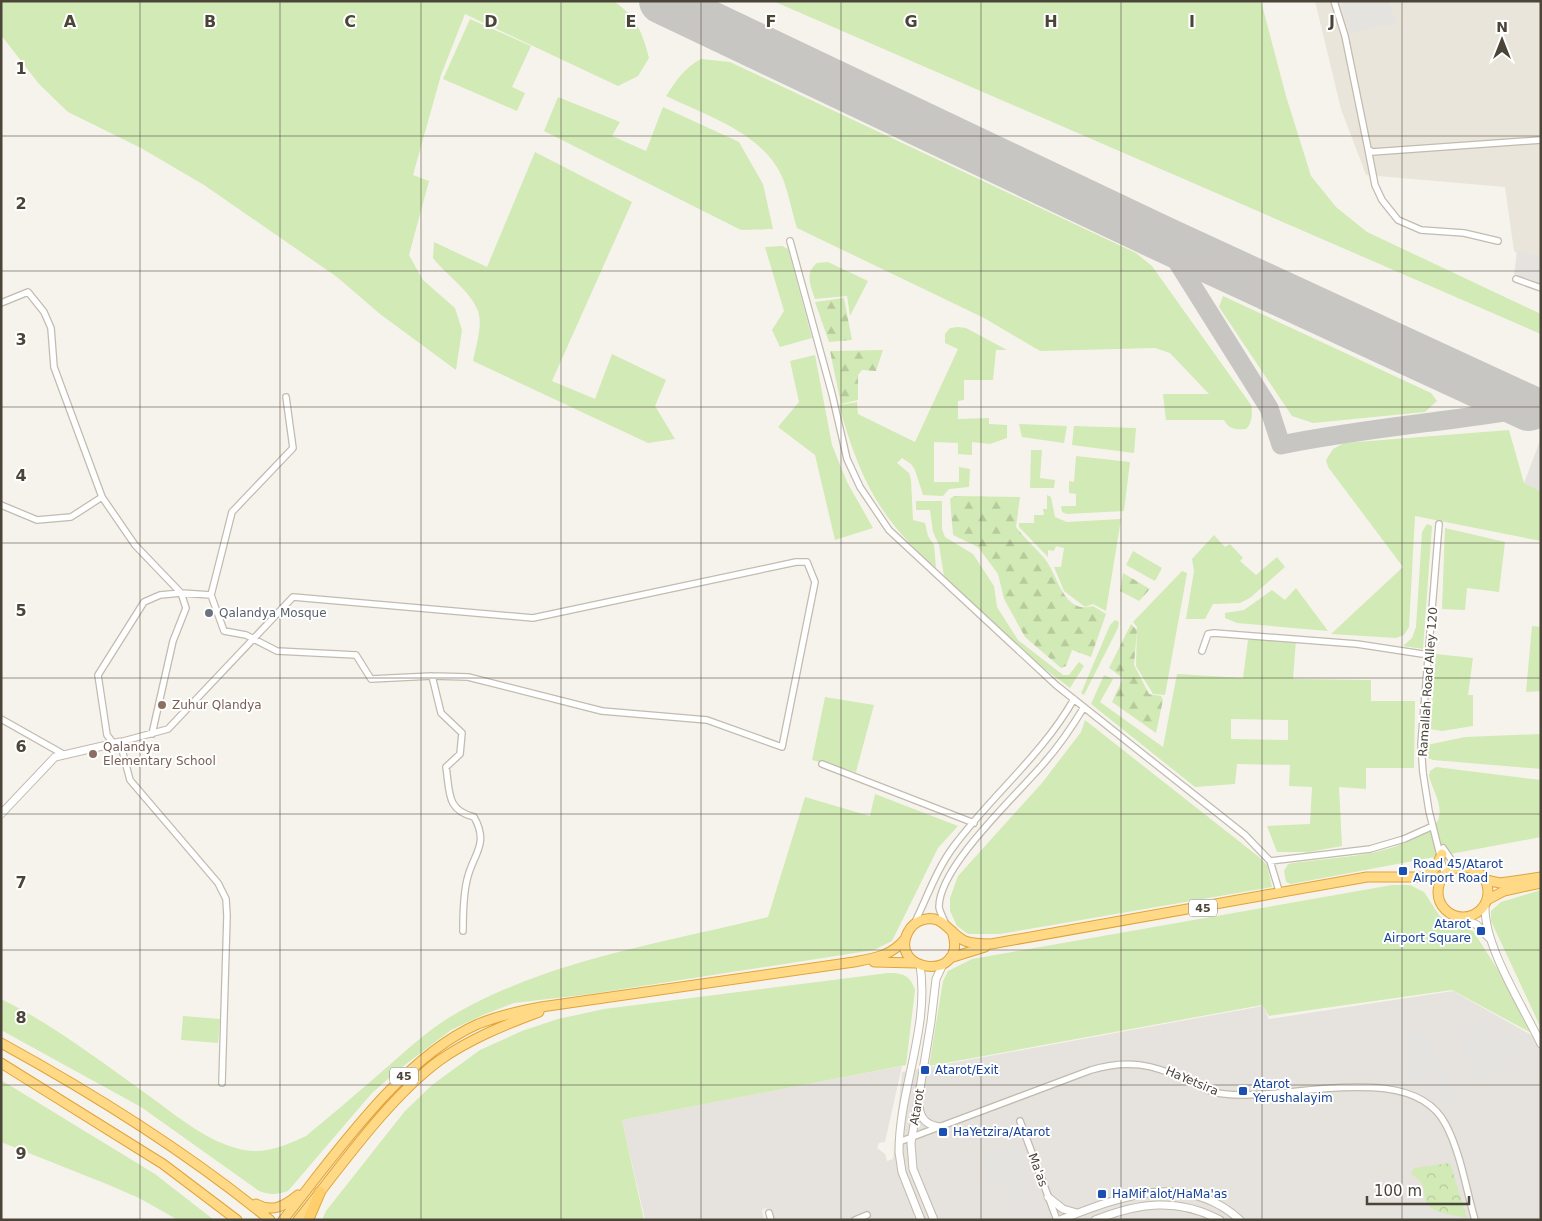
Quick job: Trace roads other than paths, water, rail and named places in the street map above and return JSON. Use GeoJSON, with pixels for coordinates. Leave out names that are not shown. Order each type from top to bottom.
{"type":"FeatureCollection","features":[{"type":"Feature","properties":{"kind":"highway"},"geometry":{"type":"LineString","coordinates":[[1415,878],[1426,875],[1435,868],[1442,854]]}},
{"type":"Feature","properties":{"kind":"highway","name":"45"},"geometry":{"type":"LineString","coordinates":[[854,962],[918,964],[932,967],[1004,943],[1367,877],[1415,878],[1444,876],[1457,868]]}},
{"type":"Feature","properties":{"kind":"highway"},"geometry":{"type":"LineString","coordinates":[[1457,868],[1475,870],[1486,880],[1500,883],[1541,877]]}},
{"type":"Feature","properties":{"kind":"highway"},"geometry":{"type":"LineString","coordinates":[[1438,892],[1444,876]]}},
{"type":"Feature","properties":{"kind":"highway","name":"45"},"geometry":{"type":"LineString","coordinates":[[1415,878],[1428,883],[1438,892],[1439,900],[1445,909],[1454,916],[1461,917]]}},
{"type":"Feature","properties":{"kind":"highway"},"geometry":{"type":"LineString","coordinates":[[1486,880],[1488,890],[1486,903]]}},
{"type":"Feature","properties":{"kind":"highway"},"geometry":{"type":"LineString","coordinates":[[1461,917],[1474,915],[1486,903],[1504,891],[1541,883]]}},
{"type":"Feature","properties":{"kind":"highway","name":"45"},"geometry":{"type":"LineString","coordinates":[[282,1220],[389,1092],[416,1064],[477,1025],[520,1011],[854,962],[886,955],[894,952],[905,939],[913,924],[926,918],[934,918],[970,943],[1004,943]]}},
{"type":"Feature","properties":{"kind":"highway"},"geometry":{"type":"LineString","coordinates":[[946,961],[954,945],[949,928]]}},
{"type":"Feature","properties":{"kind":"highway"},"geometry":{"type":"LineString","coordinates":[[905,939],[907,953],[918,964]]}},
{"type":"Feature","properties":{"kind":"highway","name":"45"},"geometry":{"type":"LineString","coordinates":[[298,1220],[397,1100],[438,1061],[482,1035],[538,1012],[573,1003]]}},
{"type":"Feature","properties":{"kind":"highway"},"geometry":{"type":"LineString","coordinates":[[1,1043],[153,1132],[238,1193],[270,1220]]}},
{"type":"Feature","properties":{"kind":"highway"},"geometry":{"type":"LineString","coordinates":[[1,1063],[163,1164],[237,1220]]}},
{"type":"Feature","properties":{"kind":"highway"},"geometry":{"type":"LineString","coordinates":[[238,1193],[262,1207],[276,1208],[288,1203],[315,1180]]}},
{"type":"Feature","properties":{"kind":"highway"},"geometry":{"type":"LineString","coordinates":[[308,1220],[320,1192]]}},
{"type":"Feature","properties":{"kind":"street"},"geometry":{"type":"LineString","coordinates":[[1334,1],[1345,36],[1374,185],[1382,200],[1398,220],[1421,230],[1464,233],[1498,241]]}},
{"type":"Feature","properties":{"kind":"street"},"geometry":{"type":"LineString","coordinates":[[1368,149],[1372,152],[1379,152],[1541,140]]}},
{"type":"Feature","properties":{"kind":"street"},"geometry":{"type":"LineString","coordinates":[[790,241],[832,394],[847,459],[860,487],[889,530],[909,551],[1074,699],[1245,835],[1270,861],[1280,894]]}},
{"type":"Feature","properties":{"kind":"street"},"geometry":{"type":"LineString","coordinates":[[1516,279],[1541,288]]}},
{"type":"Feature","properties":{"kind":"street"},"geometry":{"type":"LineString","coordinates":[[1,303],[28,292],[44,312],[51,328],[54,367],[102,497],[135,545],[181,593],[186,608],[173,641],[152,734]]}},
{"type":"Feature","properties":{"kind":"street"},"geometry":{"type":"LineString","coordinates":[[1,814],[55,757],[168,729],[255,639],[293,597],[533,618],[796,562],[807,562],[814,582],[782,747],[707,720],[602,712],[468,677],[432,676],[371,679],[356,655],[277,651],[255,639],[246,635],[224,631],[211,596],[232,512],[293,448],[286,397]]}},
{"type":"Feature","properties":{"kind":"street"},"geometry":{"type":"LineString","coordinates":[[1,505],[37,520],[71,517],[102,497]]}},
{"type":"Feature","properties":{"kind":"street","name":"Ramallah Road Alley 120"},"geometry":{"type":"LineString","coordinates":[[1439,524],[1421,744],[1423,772],[1433,826],[1442,854],[1444,876]]}},
{"type":"Feature","properties":{"kind":"street"},"geometry":{"type":"LineString","coordinates":[[211,596],[181,593],[160,595],[144,602],[98,675],[108,735],[117,743],[130,780],[218,883],[226,899],[222,1083]]}},
{"type":"Feature","properties":{"kind":"street"},"geometry":{"type":"LineString","coordinates":[[1202,652],[1205,638],[1208,634],[1214,633],[1358,644],[1429,655]]}},
{"type":"Feature","properties":{"kind":"street"},"geometry":{"type":"LineString","coordinates":[[432,676],[441,713],[462,733],[460,754],[446,767],[452,805],[461,814],[474,817],[478,824],[481,846],[467,879],[462,931]]}},
{"type":"Feature","properties":{"kind":"street"},"geometry":{"type":"LineString","coordinates":[[913,924],[945,858],[1042,746],[1074,699]]}},
{"type":"Feature","properties":{"kind":"street"},"geometry":{"type":"LineString","coordinates":[[949,928],[941,914],[940,902],[942,892],[956,865],[973,842],[1044,763],[1084,707]]}},
{"type":"Feature","properties":{"kind":"street"},"geometry":{"type":"LineString","coordinates":[[1,719],[63,754]]}},
{"type":"Feature","properties":{"kind":"street"},"geometry":{"type":"LineString","coordinates":[[822,764],[974,823]]}},
{"type":"Feature","properties":{"kind":"street"},"geometry":{"type":"LineString","coordinates":[[1270,861],[1370,849],[1404,839],[1433,826]]}},
{"type":"Feature","properties":{"kind":"street","name":"Ramallah Road Alley 120"},"geometry":{"type":"LineString","coordinates":[[1438,840],[1449,860],[1457,868]]}},
{"type":"Feature","properties":{"kind":"street"},"geometry":{"type":"LineString","coordinates":[[1486,903],[1486,922],[1492,943],[1541,1044]]}},
{"type":"Feature","properties":{"kind":"street"},"geometry":{"type":"LineString","coordinates":[[1461,917],[1476,925],[1492,943]]}},
{"type":"Feature","properties":{"kind":"street","name":"Atarot"},"geometry":{"type":"LineString","coordinates":[[934,1220],[913,1169],[912,1137],[931,1022],[936,978],[946,961]]}},
{"type":"Feature","properties":{"kind":"street","name":"Atarot"},"geometry":{"type":"LineString","coordinates":[[918,964],[922,989],[920,1020],[899,1142],[902,1172],[921,1220]]}},
{"type":"Feature","properties":{"kind":"street","name":"HaYetsira"},"geometry":{"type":"LineString","coordinates":[[899,1142],[1091,1070],[1127,1062],[1160,1068],[1200,1087],[1230,1095],[1371,1087],[1398,1089],[1420,1097],[1429,1103],[1446,1124],[1457,1156],[1474,1220]]}},
{"type":"Feature","properties":{"kind":"street"},"geometry":{"type":"LineString","coordinates":[[918,1100],[922,1118],[932,1126],[940,1127]]}},
{"type":"Feature","properties":{"kind":"street","name":"Ma'as"},"geometry":{"type":"LineString","coordinates":[[1020,1121],[1058,1220]]}},
{"type":"Feature","properties":{"kind":"street"},"geometry":{"type":"LineString","coordinates":[[1058,1220],[1132,1194],[1174,1192],[1214,1203],[1240,1220]]}},
{"type":"Feature","properties":{"kind":"street"},"geometry":{"type":"LineString","coordinates":[[1048,1197],[1063,1209],[1078,1213]]}},
{"type":"Feature","properties":{"kind":"street"},"geometry":{"type":"LineString","coordinates":[[1094,1220],[1134,1206],[1160,1204],[1186,1206],[1220,1220]]}},
{"type":"Feature","properties":{"kind":"street"},"geometry":{"type":"LineString","coordinates":[[855,1220],[867,1215]]}},
{"type":"Feature","properties":{"kind":"place","name":"Qalandya Mosque"},"geometry":{"type":"Point","coordinates":[209,613]}},
{"type":"Feature","properties":{"kind":"place","name":"Zuhur Qlandya"},"geometry":{"type":"Point","coordinates":[162,705]}},
{"type":"Feature","properties":{"kind":"place","name":"Qalandya Elementary School"},"geometry":{"type":"Point","coordinates":[93,754]}},
{"type":"Feature","properties":{"kind":"place","name":"Road 45/Atarot Airport Road"},"geometry":{"type":"Point","coordinates":[1403,871]}},
{"type":"Feature","properties":{"kind":"place","name":"Atarot Airport Square"},"geometry":{"type":"Point","coordinates":[1481,931]}},
{"type":"Feature","properties":{"kind":"place","name":"Atarot/Exit"},"geometry":{"type":"Point","coordinates":[925,1070]}},
{"type":"Feature","properties":{"kind":"place","name":"Atarot Yerushalayim"},"geometry":{"type":"Point","coordinates":[1243,1091]}},
{"type":"Feature","properties":{"kind":"place","name":"HaYetzira/Atarot"},"geometry":{"type":"Point","coordinates":[943,1132]}},
{"type":"Feature","properties":{"kind":"place","name":"HaMif'alot/HaMa'as"},"geometry":{"type":"Point","coordinates":[1102,1194]}}]}
